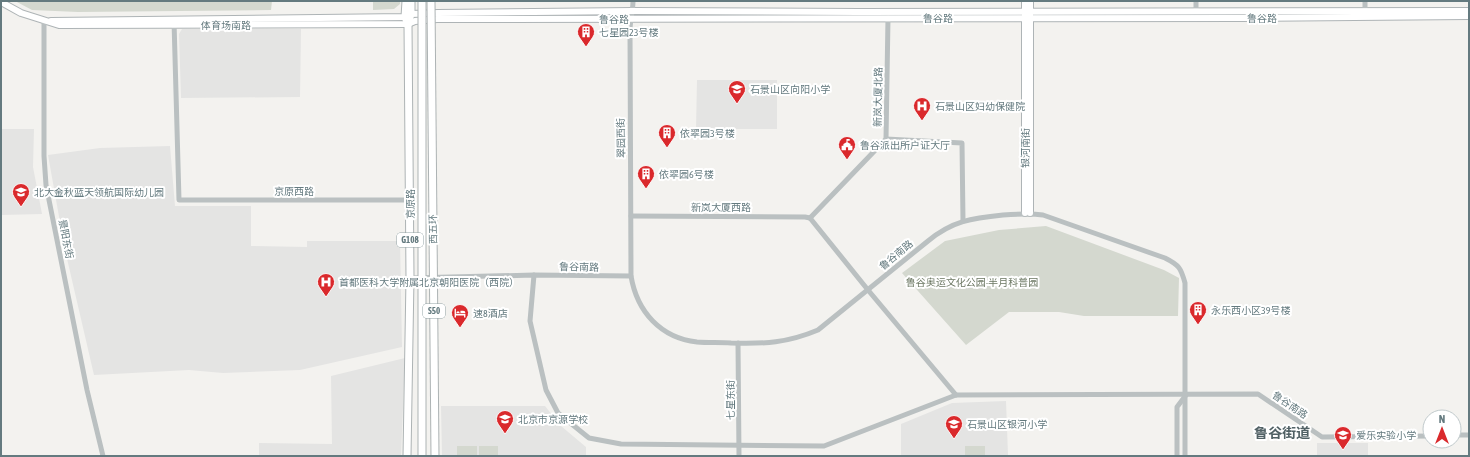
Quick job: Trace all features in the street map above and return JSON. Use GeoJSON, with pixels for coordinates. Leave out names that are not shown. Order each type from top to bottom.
{"type":"FeatureCollection","features":[{"type":"Feature","properties":{"kind":"highway","name":"京原路"},"geometry":{"type":"LineString","coordinates":[[406,1],[408,18],[410,200],[407,456]]}},
{"type":"Feature","properties":{"kind":"highway","name":"京原路"},"geometry":{"type":"LineString","coordinates":[[408,18],[411,1]]}},
{"type":"Feature","properties":{"kind":"highway","name":"西五环"},"geometry":{"type":"LineString","coordinates":[[422,1],[422,456]]}},
{"type":"Feature","properties":{"kind":"highway","name":"西五环"},"geometry":{"type":"LineString","coordinates":[[431,1],[435,456]]}},
{"type":"Feature","properties":{"kind":"main road"},"geometry":{"type":"LineString","coordinates":[[1025,1],[1027,14]]}},
{"type":"Feature","properties":{"kind":"main road"},"geometry":{"type":"LineString","coordinates":[[1027,14],[1030,1]]}},
{"type":"Feature","properties":{"kind":"main road","name":"体育场南路"},"geometry":{"type":"LineString","coordinates":[[1,2],[21,13],[44,21],[174,22],[408,18]]}},
{"type":"Feature","properties":{"kind":"main road","name":"鲁谷路"},"geometry":{"type":"LineString","coordinates":[[408,18],[633,11],[860,12],[1241,18],[1469,16]]}},
{"type":"Feature","properties":{"kind":"main road","name":"鲁谷路"},"geometry":{"type":"LineString","coordinates":[[408,18],[415,21],[437,19],[888,18],[1196,11],[1469,11]]}},
{"type":"Feature","properties":{"kind":"main road","name":"银河南街"},"geometry":{"type":"LineString","coordinates":[[1027,14],[1028,213]]}},
{"type":"Feature","properties":{"kind":"street","name":"翠园西街"},"geometry":{"type":"LineString","coordinates":[[631,276],[630,19],[633,11],[633,1]]}},
{"type":"Feature","properties":{"kind":"street"},"geometry":{"type":"LineString","coordinates":[[1196,1],[1196,11]]}},
{"type":"Feature","properties":{"kind":"street"},"geometry":{"type":"LineString","coordinates":[[1365,1],[1365,11]]}},
{"type":"Feature","properties":{"kind":"street","name":"新岚大厦北路"},"geometry":{"type":"LineString","coordinates":[[810,218],[886,139],[888,18]]}},
{"type":"Feature","properties":{"kind":"street","name":"景阳东街"},"geometry":{"type":"LineString","coordinates":[[44,21],[44,156],[46,185],[87,390],[103,456]]}},
{"type":"Feature","properties":{"kind":"street","name":"京原西路"},"geometry":{"type":"LineString","coordinates":[[174,22],[179,200],[410,200]]}},
{"type":"Feature","properties":{"kind":"street"},"geometry":{"type":"LineString","coordinates":[[886,139],[962,143],[963,221]]}},
{"type":"Feature","properties":{"kind":"street","name":"鲁谷南路"},"geometry":{"type":"LineString","coordinates":[[410,278],[631,276],[633,288],[642,309],[650,319],[658,326],[681,338],[697,342],[738,343],[784,341],[800,338],[818,330],[937,234],[963,221],[980,217],[1028,213],[1043,215],[1165,258],[1176,264],[1182,271],[1185,283],[1186,394]]}},
{"type":"Feature","properties":{"kind":"street","name":"新岚大厦西路"},"geometry":{"type":"LineString","coordinates":[[631,216],[810,218]]}},
{"type":"Feature","properties":{"kind":"street"},"geometry":{"type":"LineString","coordinates":[[810,218],[956,395]]}},
{"type":"Feature","properties":{"kind":"street","name":"鲁谷南路"},"geometry":{"type":"LineString","coordinates":[[534,276],[530,321],[546,390],[558,413],[589,438],[615,442],[824,446],[956,395],[1186,394],[1258,394],[1322,437],[1422,436]]}},
{"type":"Feature","properties":{"kind":"street","name":"七星东街"},"geometry":{"type":"LineString","coordinates":[[738,343],[739,456]]}},
{"type":"Feature","properties":{"kind":"street"},"geometry":{"type":"LineString","coordinates":[[1177,456],[1177,407],[1186,394]]}},
{"type":"Feature","properties":{"kind":"street"},"geometry":{"type":"LineString","coordinates":[[1185,456],[1186,394]]}},
{"type":"Feature","properties":{"kind":"shaded area"},"geometry":{"type":"Polygon","coordinates":[[[644,1],[853,1],[644,2],[644,1]]]}},
{"type":"Feature","properties":{"kind":"shaded area"},"geometry":{"type":"Polygon","coordinates":[[[182,29],[301,29],[300,97],[181,98],[179,34],[182,29]]]}},
{"type":"Feature","properties":{"kind":"shaded area","name":"石景山区向阳小学"},"geometry":{"type":"Polygon","coordinates":[[[697,80],[777,80],[777,129],[696,129],[697,80]]]}},
{"type":"Feature","properties":{"kind":"shaded area"},"geometry":{"type":"Polygon","coordinates":[[[1,129],[34,129],[33,167],[42,214],[1,215],[1,129]]]}},
{"type":"Feature","properties":{"kind":"shaded area"},"geometry":{"type":"Polygon","coordinates":[[[170,146],[175,206],[251,206],[251,246],[307,247],[307,241],[400,241],[402,347],[300,370],[223,373],[189,370],[94,375],[65,250],[48,155],[100,148],[170,146]]]}},
{"type":"Feature","properties":{"kind":"shaded area"},"geometry":{"type":"Polygon","coordinates":[[[405,358],[401,456],[259,456],[259,443],[332,444],[331,376],[405,358]]]}},
{"type":"Feature","properties":{"kind":"shaded area","name":"石景山区银河小学"},"geometry":{"type":"Polygon","coordinates":[[[1006,401],[1008,455],[901,456],[901,424],[952,403],[1006,401]]]}},
{"type":"Feature","properties":{"kind":"shaded area","name":"北京市京源学校"},"geometry":{"type":"Polygon","coordinates":[[[441,406],[545,406],[561,426],[586,447],[586,456],[442,456],[441,406]]]}},
{"type":"Feature","properties":{"kind":"shaded area","name":"爱乐实验小学"},"geometry":{"type":"Polygon","coordinates":[[[1317,443],[1368,443],[1368,456],[1317,456],[1317,443]]]}},
{"type":"Feature","properties":{"kind":"green space"},"geometry":{"type":"Polygon","coordinates":[[[15,1],[272,1],[271,10],[78,12],[32,10],[15,1]]]}},
{"type":"Feature","properties":{"kind":"green space"},"geometry":{"type":"Polygon","coordinates":[[[373,1],[400,1],[400,4],[394,9],[373,10],[373,1]]]}},
{"type":"Feature","properties":{"kind":"green space","name":"鲁谷奥运文化公园-半月科普园"},"geometry":{"type":"Polygon","coordinates":[[[1046,226],[1164,270],[1179,278],[1178,316],[1084,316],[1059,312],[1009,312],[966,345],[902,273],[945,241],[999,230],[1046,226]]]}},
{"type":"Feature","properties":{"kind":"green space"},"geometry":{"type":"Polygon","coordinates":[[[457,446],[477,446],[477,456],[457,456],[457,446]]]}},
{"type":"Feature","properties":{"kind":"green space"},"geometry":{"type":"Polygon","coordinates":[[[479,446],[498,446],[498,456],[479,456],[479,446]]]}},
{"type":"Feature","properties":{"kind":"green space"},"geometry":{"type":"Polygon","coordinates":[[[965,446],[985,446],[985,456],[965,456],[965,446]]]}},
{"type":"Feature","properties":{"kind":"place","name":"七星园23号楼"},"geometry":{"type":"Point","coordinates":[586,47]}},
{"type":"Feature","properties":{"kind":"place","name":"石景山区向阳小学"},"geometry":{"type":"Point","coordinates":[737,104]}},
{"type":"Feature","properties":{"kind":"place","name":"石景山区妇幼保健院"},"geometry":{"type":"Point","coordinates":[922,121]}},
{"type":"Feature","properties":{"kind":"place","name":"依翠园3号楼"},"geometry":{"type":"Point","coordinates":[667,148]}},
{"type":"Feature","properties":{"kind":"place","name":"鲁谷派出所户证大厅"},"geometry":{"type":"Point","coordinates":[847,160]}},
{"type":"Feature","properties":{"kind":"place","name":"依翠园6号楼"},"geometry":{"type":"Point","coordinates":[646,189]}},
{"type":"Feature","properties":{"kind":"place","name":"北大金秋蓝天领航国际幼儿园"},"geometry":{"type":"Point","coordinates":[21,207]}},
{"type":"Feature","properties":{"kind":"place","name":"首都医科大学附属北京朝阳医院（西院）"},"geometry":{"type":"Point","coordinates":[326,297]}},
{"type":"Feature","properties":{"kind":"place","name":"永乐西小区39号楼"},"geometry":{"type":"Point","coordinates":[1198,325]}},
{"type":"Feature","properties":{"kind":"place","name":"速8酒店"},"geometry":{"type":"Point","coordinates":[460,328]}},
{"type":"Feature","properties":{"kind":"place","name":"北京市京源学校"},"geometry":{"type":"Point","coordinates":[505,434]}},
{"type":"Feature","properties":{"kind":"place","name":"石景山区银河小学"},"geometry":{"type":"Point","coordinates":[954,439]}},
{"type":"Feature","properties":{"kind":"place","name":"爱乐实验小学"},"geometry":{"type":"Point","coordinates":[1343,450]}},
{"type":"Feature","properties":{"kind":"district","name":"鲁谷街道"},"geometry":{"type":"Point","coordinates":[1282,433]}}]}
